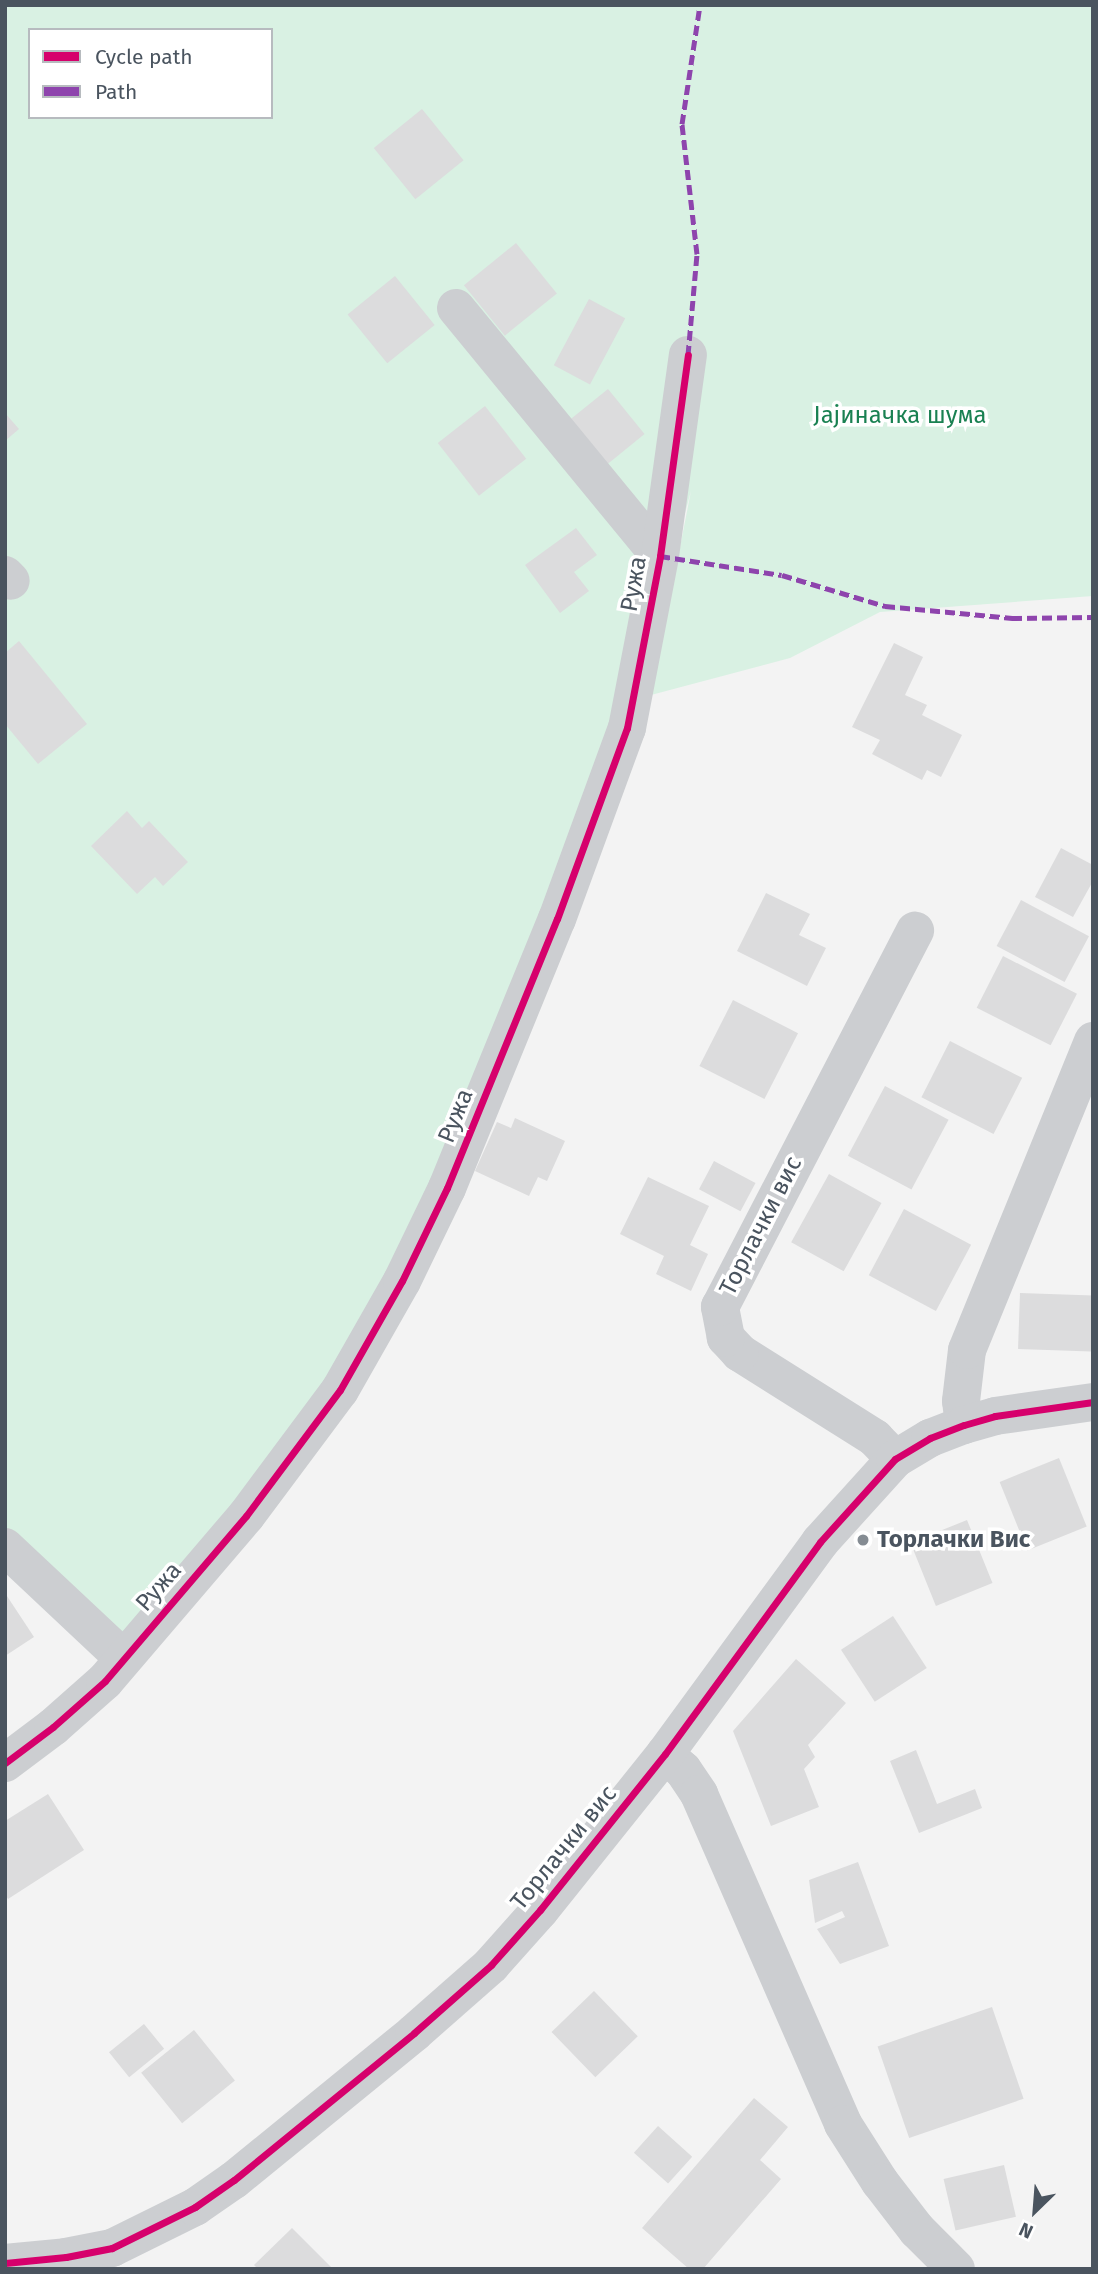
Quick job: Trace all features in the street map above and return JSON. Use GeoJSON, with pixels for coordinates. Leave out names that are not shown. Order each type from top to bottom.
{"type":"FeatureCollection","features":[{"type":"Feature","properties":{"kind":"street"},"geometry":{"type":"LineString","coordinates":[[456,308],[660,556]]}},
{"type":"Feature","properties":{"kind":"street","name":"Ружа"},"geometry":{"type":"LineString","coordinates":[[5,1763],[53,1727],[105,1681],[246,1516],[340,1390],[402,1281],[447,1188],[558,919],[627,728],[660,556],[688,355]]}},
{"type":"Feature","properties":{"kind":"street","name":"Торлачки вис"},"geometry":{"type":"LineString","coordinates":[[895,1459],[876,1438],[740,1353],[726,1338],[720,1307],[915,931]]}},
{"type":"Feature","properties":{"kind":"street"},"geometry":{"type":"LineString","coordinates":[[964,1425],[961,1401],[967,1350],[1093,1041]]}},
{"type":"Feature","properties":{"kind":"street","name":"Торлачки вис"},"geometry":{"type":"LineString","coordinates":[[5,2263],[66,2257],[111,2248],[195,2207],[234,2180],[414,2033],[491,1965],[540,1910],[665,1754],[820,1542],[895,1459],[911,1448],[964,1425],[995,1416],[1093,1402]]}},
{"type":"Feature","properties":{"kind":"street"},"geometry":{"type":"LineString","coordinates":[[5,1546],[123,1658]]}},
{"type":"Feature","properties":{"kind":"street"},"geometry":{"type":"LineString","coordinates":[[665,1754],[683,1770],[699,1794],[843,2124],[880,2182],[917,2230],[957,2269]]}},
{"type":"Feature","properties":{"kind":"green space","name":"Јајиначка шума"},"geometry":{"type":"Polygon","coordinates":[[[5,5],[1093,5],[1093,596],[880,612],[790,658],[651,695],[691,491],[627,728],[340,1390],[113,1648],[5,1547],[5,5]]]}},
{"type":"Feature","properties":{"kind":"building"},"geometry":{"type":"Polygon","coordinates":[[[422,109],[464,160],[415,199],[374,148],[422,109]]]}},
{"type":"Feature","properties":{"kind":"building"},"geometry":{"type":"Polygon","coordinates":[[[516,243],[557,294],[505,336],[464,285],[516,243]]]}},
{"type":"Feature","properties":{"kind":"building"},"geometry":{"type":"Polygon","coordinates":[[[395,276],[435,325],[387,363],[348,314],[395,276]]]}},
{"type":"Feature","properties":{"kind":"building"},"geometry":{"type":"Polygon","coordinates":[[[589,299],[625,318],[590,384],[554,365],[589,299]]]}},
{"type":"Feature","properties":{"kind":"building"},"geometry":{"type":"Polygon","coordinates":[[[608,389],[645,434],[605,466],[568,421],[608,389]]]}},
{"type":"Feature","properties":{"kind":"building"},"geometry":{"type":"Polygon","coordinates":[[[485,406],[526,459],[479,496],[438,443],[485,406]]]}},
{"type":"Feature","properties":{"kind":"building"},"geometry":{"type":"Polygon","coordinates":[[[5,413],[19,429],[5,441],[5,413]]]}},
{"type":"Feature","properties":{"kind":"building"},"geometry":{"type":"Polygon","coordinates":[[[576,528],[597,555],[574,572],[589,591],[560,613],[525,565],[576,528]]]}},
{"type":"Feature","properties":{"kind":"building"},"geometry":{"type":"Polygon","coordinates":[[[19,641],[87,724],[38,764],[5,724],[5,653],[19,641]]]}},
{"type":"Feature","properties":{"kind":"building"},"geometry":{"type":"Polygon","coordinates":[[[894,643],[923,657],[905,695],[927,705],[922,715],[962,735],[941,777],[927,770],[922,780],[872,754],[880,740],[852,727],[894,643]]]}},
{"type":"Feature","properties":{"kind":"building"},"geometry":{"type":"Polygon","coordinates":[[[127,811],[142,828],[149,821],[188,862],[163,886],[155,877],[137,894],[91,846],[127,811]]]}},
{"type":"Feature","properties":{"kind":"building"},"geometry":{"type":"Polygon","coordinates":[[[1061,848],[1093,865],[1093,881],[1073,917],[1035,897],[1061,848]]]}},
{"type":"Feature","properties":{"kind":"building"},"geometry":{"type":"Polygon","coordinates":[[[766,893],[810,914],[799,935],[826,948],[807,986],[737,951],[766,893]]]}},
{"type":"Feature","properties":{"kind":"building"},"geometry":{"type":"Polygon","coordinates":[[[1021,900],[1089,936],[1065,982],[997,946],[1021,900]]]}},
{"type":"Feature","properties":{"kind":"building"},"geometry":{"type":"Polygon","coordinates":[[[1003,956],[1077,994],[1051,1045],[977,1008],[1003,956]]]}},
{"type":"Feature","properties":{"kind":"building"},"geometry":{"type":"Polygon","coordinates":[[[733,1000],[798,1033],[764,1099],[699,1066],[733,1000]]]}},
{"type":"Feature","properties":{"kind":"building"},"geometry":{"type":"Polygon","coordinates":[[[950,1041],[1022,1078],[994,1134],[921,1097],[950,1041]]]}},
{"type":"Feature","properties":{"kind":"building"},"geometry":{"type":"Polygon","coordinates":[[[885,1086],[949,1120],[911,1190],[848,1156],[885,1086]]]}},
{"type":"Feature","properties":{"kind":"building"},"geometry":{"type":"Polygon","coordinates":[[[515,1118],[565,1141],[547,1181],[538,1177],[529,1196],[475,1171],[497,1122],[511,1128],[515,1118]]]}},
{"type":"Feature","properties":{"kind":"building"},"geometry":{"type":"Polygon","coordinates":[[[714,1161],[755,1183],[740,1211],[699,1189],[714,1161]]]}},
{"type":"Feature","properties":{"kind":"building"},"geometry":{"type":"Polygon","coordinates":[[[829,1174],[881,1203],[844,1271],[791,1242],[829,1174]]]}},
{"type":"Feature","properties":{"kind":"building"},"geometry":{"type":"Polygon","coordinates":[[[648,1177],[709,1206],[690,1245],[708,1254],[691,1291],[656,1274],[664,1256],[620,1234],[648,1177]]]}},
{"type":"Feature","properties":{"kind":"building"},"geometry":{"type":"Polygon","coordinates":[[[904,1209],[971,1245],[936,1311],[869,1275],[904,1209]]]}},
{"type":"Feature","properties":{"kind":"building"},"geometry":{"type":"Polygon","coordinates":[[[1020,1293],[1093,1296],[1091,1352],[1018,1349],[1020,1293]]]}},
{"type":"Feature","properties":{"kind":"building"},"geometry":{"type":"Polygon","coordinates":[[[1059,1458],[1087,1527],[1027,1551],[1000,1482],[1059,1458]]]}},
{"type":"Feature","properties":{"kind":"building"},"geometry":{"type":"Polygon","coordinates":[[[967,1520],[992,1583],[936,1606],[910,1543],[967,1520]]]}},
{"type":"Feature","properties":{"kind":"building"},"geometry":{"type":"Polygon","coordinates":[[[5,1593],[34,1637],[5,1656],[5,1593]]]}},
{"type":"Feature","properties":{"kind":"building"},"geometry":{"type":"Polygon","coordinates":[[[893,1616],[927,1668],[875,1702],[841,1650],[893,1616]]]}},
{"type":"Feature","properties":{"kind":"building"},"geometry":{"type":"Polygon","coordinates":[[[796,1659],[846,1703],[808,1745],[815,1757],[804,1769],[819,1807],[771,1826],[733,1731],[796,1659]]]}},
{"type":"Feature","properties":{"kind":"building"},"geometry":{"type":"Polygon","coordinates":[[[916,1750],[937,1804],[975,1789],[982,1808],[919,1833],[890,1761],[916,1750]]]}},
{"type":"Feature","properties":{"kind":"building"},"geometry":{"type":"Polygon","coordinates":[[[48,1794],[84,1850],[8,1899],[5,1894],[5,1821],[48,1794]]]}},
{"type":"Feature","properties":{"kind":"building"},"geometry":{"type":"Polygon","coordinates":[[[858,1862],[889,1946],[840,1964],[817,1929],[845,1917],[842,1911],[815,1923],[809,1880],[858,1862]]]}},
{"type":"Feature","properties":{"kind":"building"},"geometry":{"type":"Polygon","coordinates":[[[594,1991],[638,2036],[595,2077],[552,2032],[594,1991]]]}},
{"type":"Feature","properties":{"kind":"building"},"geometry":{"type":"Polygon","coordinates":[[[992,2007],[1024,2099],[909,2138],[878,2046],[992,2007]]]}},
{"type":"Feature","properties":{"kind":"building"},"geometry":{"type":"Polygon","coordinates":[[[144,2024],[164,2049],[129,2077],[109,2052],[144,2024]]]}},
{"type":"Feature","properties":{"kind":"building"},"geometry":{"type":"Polygon","coordinates":[[[194,2030],[235,2081],[182,2123],[141,2073],[194,2030]]]}},
{"type":"Feature","properties":{"kind":"building"},"geometry":{"type":"Polygon","coordinates":[[[754,2098],[788,2127],[760,2160],[781,2179],[703,2269],[689,2269],[642,2228],[754,2098]]]}},
{"type":"Feature","properties":{"kind":"building"},"geometry":{"type":"Polygon","coordinates":[[[658,2126],[692,2157],[668,2184],[634,2153],[658,2126]]]}},
{"type":"Feature","properties":{"kind":"building"},"geometry":{"type":"Polygon","coordinates":[[[1004,2165],[1016,2217],[956,2231],[944,2179],[1004,2165]]]}},
{"type":"Feature","properties":{"kind":"building"},"geometry":{"type":"Polygon","coordinates":[[[292,2228],[333,2269],[258,2269],[254,2265],[292,2228]]]}},
{"type":"Feature","properties":{"kind":"marked path"},"geometry":{"type":"LineString","coordinates":[[688,355],[697,254],[682,124],[700,5]]}},
{"type":"Feature","properties":{"kind":"marked path"},"geometry":{"type":"LineString","coordinates":[[660,556],[782,575],[885,606],[1012,618],[1093,617]]}},
{"type":"Feature","properties":{"kind":"cycle path"},"geometry":{"type":"LineString","coordinates":[[5,1763],[53,1727],[105,1681],[246,1516],[340,1390],[402,1281],[447,1188],[557,919],[627,728],[660,556],[688,355]]}},
{"type":"Feature","properties":{"kind":"cycle path"},"geometry":{"type":"LineString","coordinates":[[5,2263],[66,2257],[112,2248],[195,2207],[234,2180],[414,2033],[491,1965],[540,1910],[665,1754],[820,1542],[895,1459],[930,1438],[995,1416],[1093,1402]]}},
{"type":"Feature","properties":{"kind":"place","name":"Торлачки Вис"},"geometry":{"type":"Point","coordinates":[863,1540]}}]}
